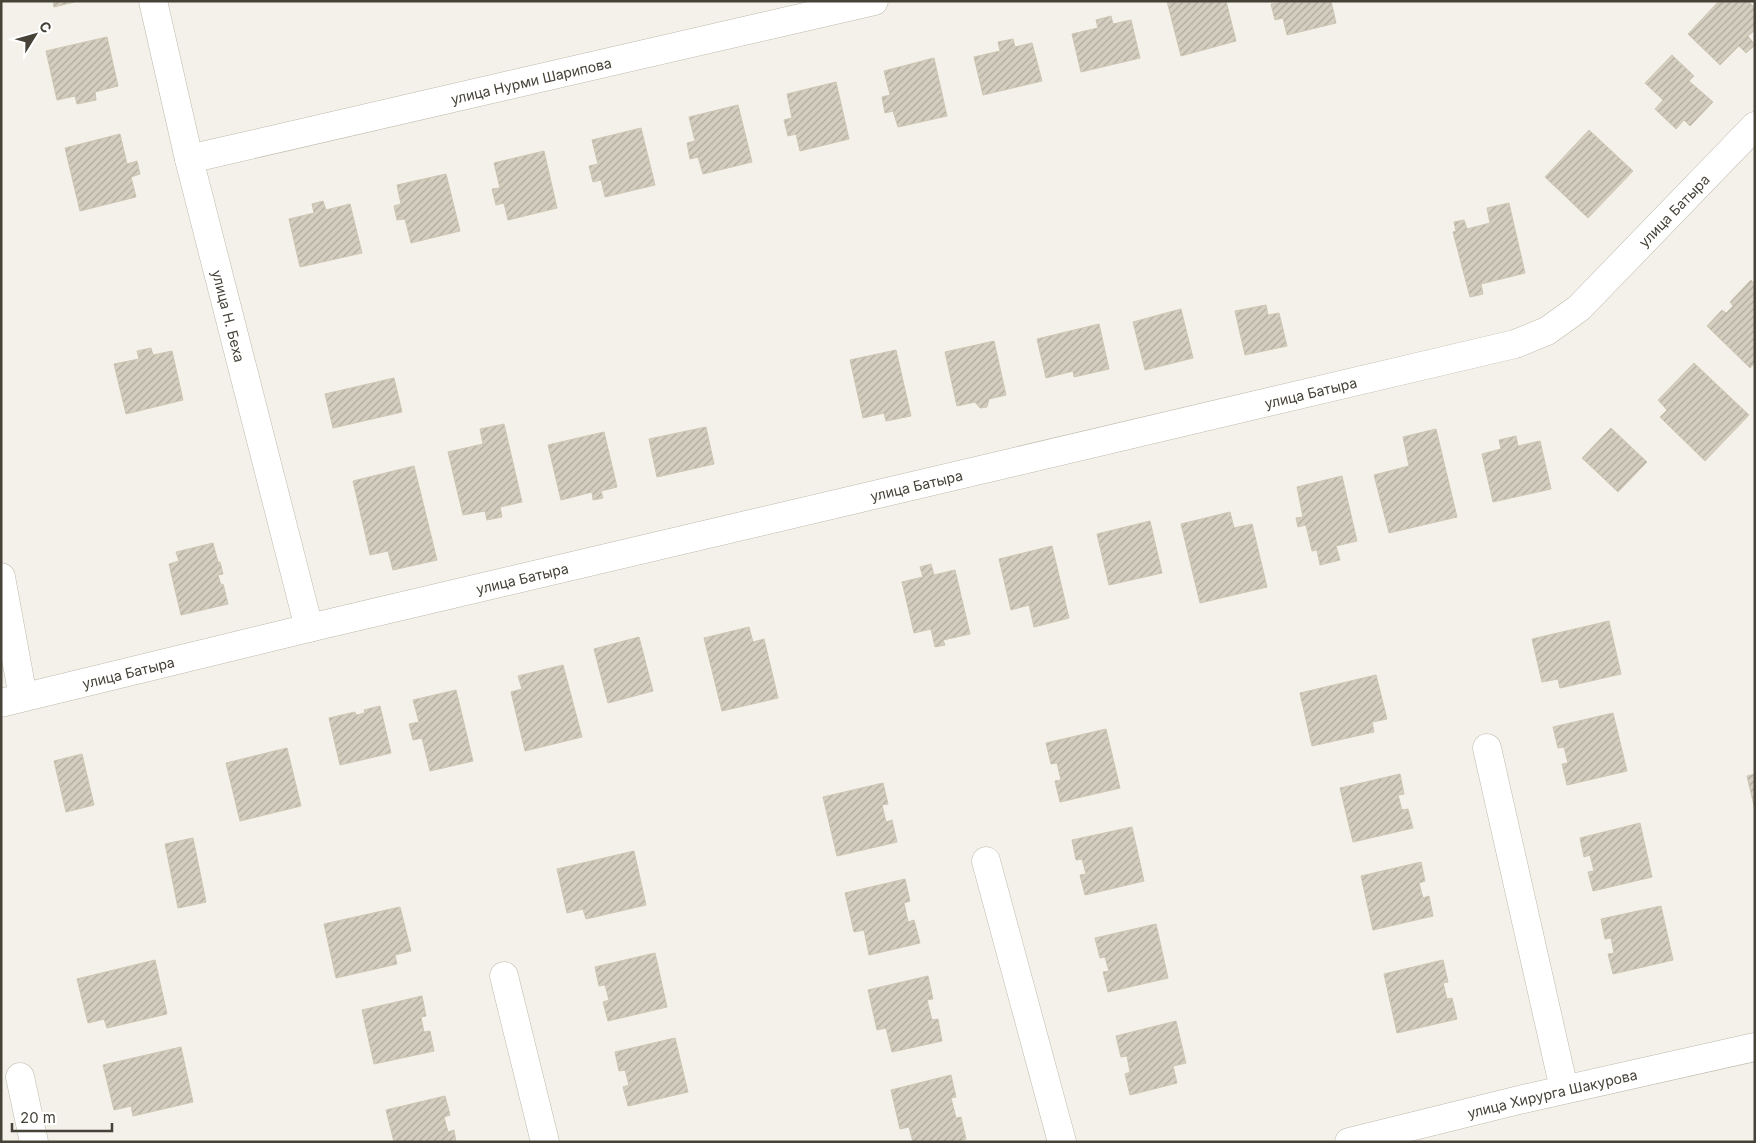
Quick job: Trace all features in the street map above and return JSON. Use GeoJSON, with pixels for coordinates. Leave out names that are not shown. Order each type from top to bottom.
{"type":"FeatureCollection","features":[{"type":"Feature","properties":{"kind":"street","name":"улица Н. Беха"},"geometry":{"type":"LineString","coordinates":[[152,1],[189,159],[309,628]]}},
{"type":"Feature","properties":{"kind":"street","name":"улица Нурми Шарипова"},"geometry":{"type":"LineString","coordinates":[[189,159],[874,1]]}},
{"type":"Feature","properties":{"kind":"street","name":"улица Батыра"},"geometry":{"type":"LineString","coordinates":[[12,700],[309,628],[1514,344],[1547,331],[1579,308],[1755,126]]}},
{"type":"Feature","properties":{"kind":"street"},"geometry":{"type":"LineString","coordinates":[[1,577],[12,700]]}},
{"type":"Feature","properties":{"kind":"street"},"geometry":{"type":"LineString","coordinates":[[1487,748],[1564,1089]]}},
{"type":"Feature","properties":{"kind":"street"},"geometry":{"type":"LineString","coordinates":[[986,862],[1062,1142]]}},
{"type":"Feature","properties":{"kind":"street"},"geometry":{"type":"LineString","coordinates":[[504,976],[545,1142]]}},
{"type":"Feature","properties":{"kind":"street","name":"улица Хирурга Шакурова"},"geometry":{"type":"LineString","coordinates":[[1349,1142],[1564,1089],[1755,1047]]}},
{"type":"Feature","properties":{"kind":"street"},"geometry":{"type":"LineString","coordinates":[[20,1077],[34,1142]]}},
{"type":"Feature","properties":{"kind":"building"},"geometry":{"type":"Polygon","coordinates":[[[53,1],[74,1],[74,2],[54,7],[53,1]]]}},
{"type":"Feature","properties":{"kind":"building"},"geometry":{"type":"Polygon","coordinates":[[[1167,1],[1226,1],[1236,41],[1181,56],[1167,1]]]}},
{"type":"Feature","properties":{"kind":"building"},"geometry":{"type":"Polygon","coordinates":[[[1279,1],[1331,1],[1336,23],[1287,35],[1283,18],[1275,20],[1271,4],[1279,3],[1279,1]]]}},
{"type":"Feature","properties":{"kind":"building"},"geometry":{"type":"Polygon","coordinates":[[[1719,1],[1748,1],[1755,8],[1755,30],[1748,36],[1755,45],[1746,53],[1739,46],[1720,65],[1688,34],[1719,1]]]}},
{"type":"Feature","properties":{"kind":"building"},"geometry":{"type":"Polygon","coordinates":[[[1111,16],[1113,24],[1131,20],[1140,58],[1081,72],[1072,34],[1098,28],[1096,20],[1111,16]]]}},
{"type":"Feature","properties":{"kind":"building"},"geometry":{"type":"Polygon","coordinates":[[[107,37],[118,86],[95,92],[96,100],[77,104],[75,96],[57,100],[46,51],[107,37]]]}},
{"type":"Feature","properties":{"kind":"building"},"geometry":{"type":"Polygon","coordinates":[[[1013,39],[1015,47],[1032,43],[1042,81],[983,95],[974,57],[1000,51],[998,42],[1013,39]]]}},
{"type":"Feature","properties":{"kind":"building"},"geometry":{"type":"Polygon","coordinates":[[[1672,55],[1694,76],[1689,81],[1713,102],[1690,126],[1684,120],[1676,129],[1655,109],[1663,100],[1645,83],[1672,55]]]}},
{"type":"Feature","properties":{"kind":"building"},"geometry":{"type":"Polygon","coordinates":[[[934,58],[947,116],[898,127],[893,111],[885,113],[882,97],[890,95],[884,71],[934,58]]]}},
{"type":"Feature","properties":{"kind":"building"},"geometry":{"type":"Polygon","coordinates":[[[836,82],[849,139],[800,151],[796,134],[788,136],[784,120],[792,118],[787,94],[836,82]]]}},
{"type":"Feature","properties":{"kind":"building"},"geometry":{"type":"Polygon","coordinates":[[[738,105],[752,162],[703,174],[698,157],[690,159],[687,143],[695,141],[689,117],[738,105]]]}},
{"type":"Feature","properties":{"kind":"building"},"geometry":{"type":"Polygon","coordinates":[[[641,128],[655,185],[605,197],[601,180],[593,182],[589,166],[598,164],[592,140],[641,128]]]}},
{"type":"Feature","properties":{"kind":"building"},"geometry":{"type":"Polygon","coordinates":[[[1589,130],[1633,171],[1588,218],[1545,177],[1589,130]]]}},
{"type":"Feature","properties":{"kind":"building"},"geometry":{"type":"Polygon","coordinates":[[[120,134],[127,164],[137,161],[140,174],[131,177],[136,197],[80,211],[65,148],[120,134]]]}},
{"type":"Feature","properties":{"kind":"building"},"geometry":{"type":"Polygon","coordinates":[[[544,151],[557,208],[508,220],[504,203],[496,205],[492,189],[500,188],[494,163],[544,151]]]}},
{"type":"Feature","properties":{"kind":"building"},"geometry":{"type":"Polygon","coordinates":[[[446,174],[460,231],[411,243],[405,219],[397,220],[394,206],[401,204],[397,185],[446,174]]]}},
{"type":"Feature","properties":{"kind":"building"},"geometry":{"type":"Polygon","coordinates":[[[323,201],[326,210],[350,204],[362,253],[300,267],[289,219],[314,213],[312,204],[323,201]]]}},
{"type":"Feature","properties":{"kind":"building"},"geometry":{"type":"Polygon","coordinates":[[[1509,203],[1525,273],[1481,284],[1483,294],[1470,297],[1453,232],[1456,231],[1454,222],[1464,220],[1467,229],[1490,223],[1487,208],[1509,203]]]}},
{"type":"Feature","properties":{"kind":"building"},"geometry":{"type":"Polygon","coordinates":[[[1751,280],[1755,284],[1755,363],[1750,368],[1707,326],[1722,310],[1726,313],[1733,306],[1730,302],[1751,280]]]}},
{"type":"Feature","properties":{"kind":"building"},"geometry":{"type":"Polygon","coordinates":[[[1266,305],[1268,315],[1279,313],[1287,346],[1245,355],[1235,311],[1266,305]]]}},
{"type":"Feature","properties":{"kind":"building"},"geometry":{"type":"Polygon","coordinates":[[[1181,309],[1193,358],[1145,370],[1133,322],[1181,309]]]}},
{"type":"Feature","properties":{"kind":"building"},"geometry":{"type":"Polygon","coordinates":[[[1099,324],[1109,369],[1074,377],[1073,371],[1046,378],[1037,339],[1099,324]]]}},
{"type":"Feature","properties":{"kind":"building"},"geometry":{"type":"Polygon","coordinates":[[[994,341],[1006,395],[989,399],[987,407],[980,408],[975,402],[957,406],[945,352],[994,341]]]}},
{"type":"Feature","properties":{"kind":"building"},"geometry":{"type":"Polygon","coordinates":[[[151,348],[153,355],[172,351],[183,400],[126,414],[114,364],[139,359],[137,351],[151,348]]]}},
{"type":"Feature","properties":{"kind":"building"},"geometry":{"type":"Polygon","coordinates":[[[896,350],[911,416],[886,421],[884,413],[863,418],[850,360],[896,350]]]}},
{"type":"Feature","properties":{"kind":"building"},"geometry":{"type":"Polygon","coordinates":[[[1694,363],[1749,415],[1705,461],[1660,417],[1667,410],[1658,400],[1694,363]]]}},
{"type":"Feature","properties":{"kind":"building"},"geometry":{"type":"Polygon","coordinates":[[[394,378],[402,412],[333,428],[325,394],[394,378]]]}},
{"type":"Feature","properties":{"kind":"building"},"geometry":{"type":"Polygon","coordinates":[[[504,424],[522,502],[500,507],[502,517],[487,520],[485,511],[463,515],[448,452],[483,444],[480,429],[504,424]]]}},
{"type":"Feature","properties":{"kind":"building"},"geometry":{"type":"Polygon","coordinates":[[[706,427],[714,464],[657,477],[649,439],[706,427]]]}},
{"type":"Feature","properties":{"kind":"building"},"geometry":{"type":"Polygon","coordinates":[[[1611,428],[1647,462],[1618,492],[1582,458],[1611,428]]]}},
{"type":"Feature","properties":{"kind":"building"},"geometry":{"type":"Polygon","coordinates":[[[1436,429],[1457,517],[1389,533],[1374,475],[1409,466],[1403,437],[1436,429]]]}},
{"type":"Feature","properties":{"kind":"building"},"geometry":{"type":"Polygon","coordinates":[[[604,432],[617,487],[601,491],[603,498],[593,500],[592,492],[561,500],[548,445],[604,432]]]}},
{"type":"Feature","properties":{"kind":"building"},"geometry":{"type":"Polygon","coordinates":[[[1516,436],[1518,446],[1540,441],[1551,489],[1493,502],[1482,454],[1501,449],[1499,440],[1516,436]]]}},
{"type":"Feature","properties":{"kind":"building"},"geometry":{"type":"Polygon","coordinates":[[[414,466],[437,560],[393,570],[388,551],[370,555],[353,481],[414,466]]]}},
{"type":"Feature","properties":{"kind":"building"},"geometry":{"type":"Polygon","coordinates":[[[1342,476],[1357,541],[1336,546],[1340,560],[1320,565],[1317,550],[1312,551],[1306,525],[1298,527],[1296,518],[1303,517],[1297,487],[1342,476]]]}},
{"type":"Feature","properties":{"kind":"building"},"geometry":{"type":"Polygon","coordinates":[[[1230,512],[1234,528],[1252,524],[1267,587],[1200,603],[1181,524],[1230,512]]]}},
{"type":"Feature","properties":{"kind":"building"},"geometry":{"type":"Polygon","coordinates":[[[1150,521],[1162,573],[1109,585],[1097,534],[1150,521]]]}},
{"type":"Feature","properties":{"kind":"building"},"geometry":{"type":"Polygon","coordinates":[[[213,543],[223,574],[218,575],[221,585],[223,584],[228,604],[181,615],[169,564],[179,561],[176,552],[213,543]]]}},
{"type":"Feature","properties":{"kind":"building"},"geometry":{"type":"Polygon","coordinates":[[[1052,546],[1069,618],[1034,627],[1029,605],[1011,610],[999,559],[1052,546]]]}},
{"type":"Feature","properties":{"kind":"building"},"geometry":{"type":"Polygon","coordinates":[[[931,564],[934,575],[955,570],[970,634],[943,640],[945,645],[935,647],[931,629],[914,633],[902,582],[923,577],[920,567],[931,564]]]}},
{"type":"Feature","properties":{"kind":"building"},"geometry":{"type":"Polygon","coordinates":[[[1609,621],[1621,674],[1560,688],[1558,679],[1542,682],[1532,639],[1609,621]]]}},
{"type":"Feature","properties":{"kind":"building"},"geometry":{"type":"Polygon","coordinates":[[[749,627],[753,642],[764,639],[778,698],[722,711],[704,638],[749,627]]]}},
{"type":"Feature","properties":{"kind":"building"},"geometry":{"type":"Polygon","coordinates":[[[639,637],[653,691],[608,703],[594,649],[639,637]]]}},
{"type":"Feature","properties":{"kind":"building"},"geometry":{"type":"Polygon","coordinates":[[[563,665],[582,737],[525,751],[511,692],[522,689],[518,676],[563,665]]]}},
{"type":"Feature","properties":{"kind":"building"},"geometry":{"type":"Polygon","coordinates":[[[1376,675],[1387,719],[1372,722],[1374,732],[1312,746],[1300,693],[1376,675]]]}},
{"type":"Feature","properties":{"kind":"building"},"geometry":{"type":"Polygon","coordinates":[[[456,690],[473,761],[430,771],[422,738],[413,740],[409,724],[419,722],[413,700],[456,690]]]}},
{"type":"Feature","properties":{"kind":"building"},"geometry":{"type":"Polygon","coordinates":[[[380,706],[391,753],[340,765],[329,718],[355,712],[356,715],[365,713],[364,710],[380,706]]]}},
{"type":"Feature","properties":{"kind":"building"},"geometry":{"type":"Polygon","coordinates":[[[1613,713],[1627,771],[1567,785],[1562,764],[1568,763],[1564,747],[1558,748],[1553,727],[1613,713]]]}},
{"type":"Feature","properties":{"kind":"building"},"geometry":{"type":"Polygon","coordinates":[[[1106,729],[1120,788],[1060,802],[1055,781],[1061,780],[1057,763],[1051,764],[1046,743],[1106,729]]]}},
{"type":"Feature","properties":{"kind":"building"},"geometry":{"type":"Polygon","coordinates":[[[287,748],[301,806],[240,821],[226,763],[287,748]]]}},
{"type":"Feature","properties":{"kind":"building"},"geometry":{"type":"Polygon","coordinates":[[[82,754],[94,805],[66,812],[54,761],[82,754]]]}},
{"type":"Feature","properties":{"kind":"building"},"geometry":{"type":"Polygon","coordinates":[[[1400,774],[1404,794],[1398,795],[1402,810],[1408,809],[1413,828],[1353,842],[1340,788],[1400,774]]]}},
{"type":"Feature","properties":{"kind":"building"},"geometry":{"type":"Polygon","coordinates":[[[1755,774],[1755,810],[1747,776],[1755,774]]]}},
{"type":"Feature","properties":{"kind":"building"},"geometry":{"type":"Polygon","coordinates":[[[883,783],[888,804],[882,805],[886,822],[892,820],[897,842],[837,856],[823,797],[883,783]]]}},
{"type":"Feature","properties":{"kind":"building"},"geometry":{"type":"Polygon","coordinates":[[[1640,823],[1652,877],[1593,891],[1588,872],[1594,871],[1590,855],[1584,857],[1580,838],[1640,823]]]}},
{"type":"Feature","properties":{"kind":"building"},"geometry":{"type":"Polygon","coordinates":[[[1132,827],[1144,881],[1085,895],[1080,875],[1086,874],[1082,859],[1076,860],[1072,840],[1132,827]]]}},
{"type":"Feature","properties":{"kind":"building"},"geometry":{"type":"Polygon","coordinates":[[[193,838],[206,902],[178,908],[165,844],[193,838]]]}},
{"type":"Feature","properties":{"kind":"building"},"geometry":{"type":"Polygon","coordinates":[[[634,851],[646,905],[586,919],[583,909],[567,913],[557,869],[634,851]]]}},
{"type":"Feature","properties":{"kind":"building"},"geometry":{"type":"Polygon","coordinates":[[[1421,862],[1425,881],[1419,883],[1423,898],[1429,896],[1433,916],[1373,930],[1361,876],[1421,862]]]}},
{"type":"Feature","properties":{"kind":"building"},"geometry":{"type":"Polygon","coordinates":[[[905,879],[910,901],[904,903],[908,922],[914,920],[920,943],[869,955],[864,930],[854,932],[845,893],[905,879]]]}},
{"type":"Feature","properties":{"kind":"building"},"geometry":{"type":"Polygon","coordinates":[[[1661,906],[1673,960],[1613,974],[1608,954],[1614,953],[1611,938],[1605,939],[1601,919],[1661,906]]]}},
{"type":"Feature","properties":{"kind":"building"},"geometry":{"type":"Polygon","coordinates":[[[400,907],[411,951],[395,955],[397,964],[336,978],[324,924],[400,907]]]}},
{"type":"Feature","properties":{"kind":"building"},"geometry":{"type":"Polygon","coordinates":[[[1156,924],[1168,978],[1108,992],[1103,972],[1109,971],[1105,957],[1100,958],[1095,938],[1156,924]]]}},
{"type":"Feature","properties":{"kind":"building"},"geometry":{"type":"Polygon","coordinates":[[[655,953],[667,1007],[608,1021],[603,1002],[609,1000],[605,985],[599,986],[595,967],[655,953]]]}},
{"type":"Feature","properties":{"kind":"building"},"geometry":{"type":"Polygon","coordinates":[[[155,960],[167,1014],[107,1028],[104,1019],[88,1023],[77,979],[155,960]]]}},
{"type":"Feature","properties":{"kind":"building"},"geometry":{"type":"Polygon","coordinates":[[[1443,960],[1448,982],[1443,983],[1447,999],[1452,998],[1457,1019],[1397,1033],[1384,974],[1443,960]]]}},
{"type":"Feature","properties":{"kind":"building"},"geometry":{"type":"Polygon","coordinates":[[[928,976],[933,999],[927,1000],[932,1020],[938,1019],[942,1041],[892,1052],[886,1028],[877,1030],[868,990],[928,976]]]}},
{"type":"Feature","properties":{"kind":"building"},"geometry":{"type":"Polygon","coordinates":[[[422,996],[426,1016],[421,1017],[424,1032],[430,1031],[434,1051],[374,1064],[362,1010],[422,996]]]}},
{"type":"Feature","properties":{"kind":"building"},"geometry":{"type":"Polygon","coordinates":[[[1176,1021],[1186,1063],[1173,1066],[1177,1083],[1130,1095],[1125,1074],[1130,1072],[1127,1056],[1121,1057],[1116,1036],[1176,1021]]]}},
{"type":"Feature","properties":{"kind":"building"},"geometry":{"type":"Polygon","coordinates":[[[675,1038],[688,1092],[628,1106],[623,1087],[629,1085],[625,1070],[619,1071],[615,1052],[675,1038]]]}},
{"type":"Feature","properties":{"kind":"building"},"geometry":{"type":"Polygon","coordinates":[[[181,1047],[193,1102],[133,1116],[131,1106],[114,1110],[103,1065],[181,1047]]]}},
{"type":"Feature","properties":{"kind":"building"},"geometry":{"type":"Polygon","coordinates":[[[951,1075],[956,1097],[951,1098],[956,1118],[961,1117],[966,1139],[955,1142],[913,1142],[909,1127],[900,1129],[891,1090],[951,1075]]]}},
{"type":"Feature","properties":{"kind":"building"},"geometry":{"type":"Polygon","coordinates":[[[445,1096],[450,1115],[444,1117],[448,1132],[454,1130],[456,1142],[394,1142],[386,1110],[445,1096]]]}}]}
